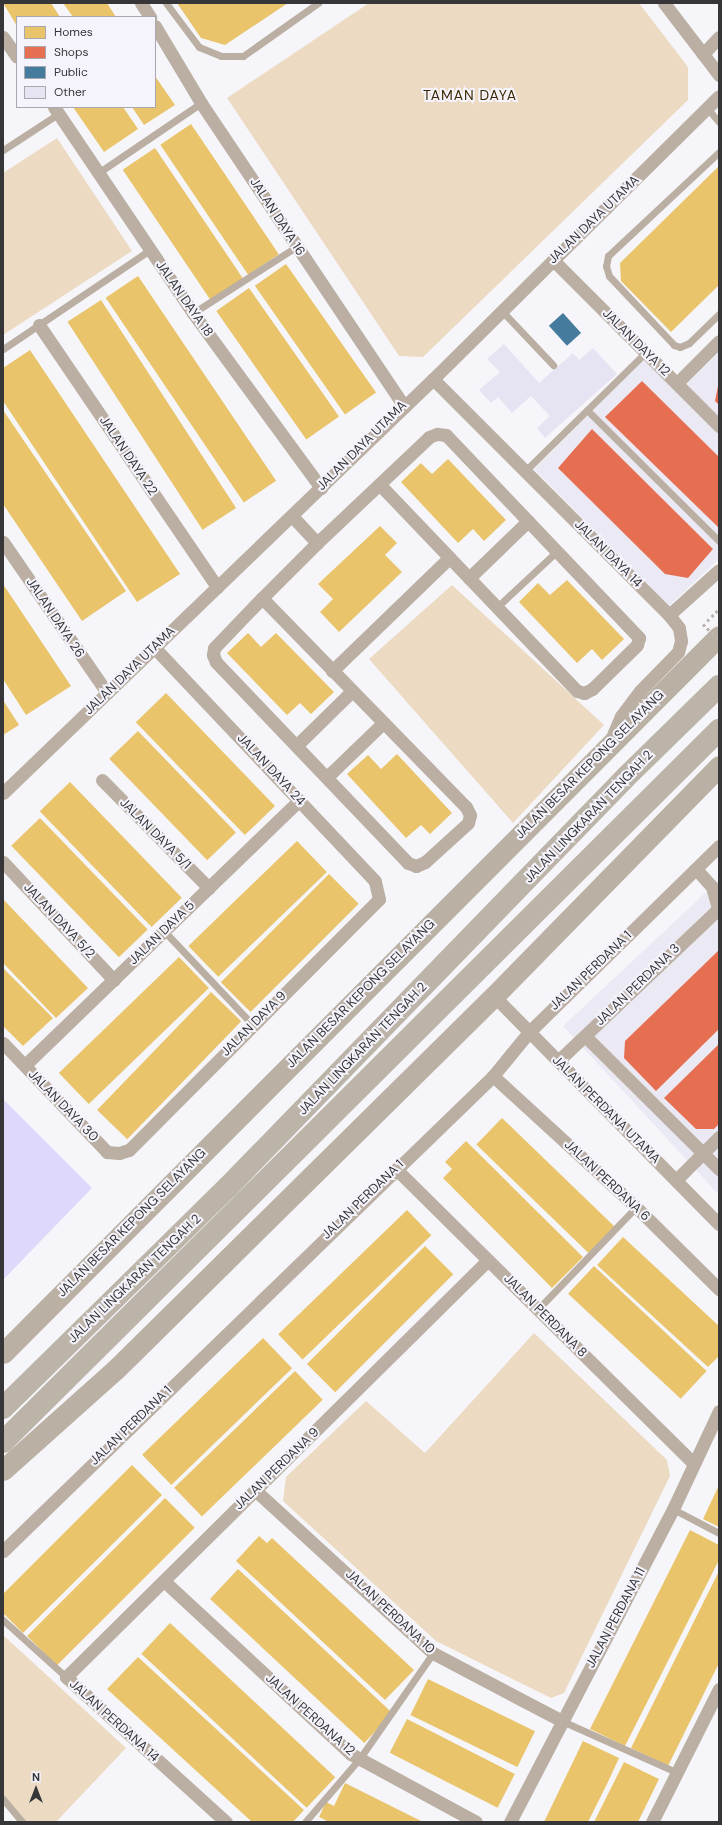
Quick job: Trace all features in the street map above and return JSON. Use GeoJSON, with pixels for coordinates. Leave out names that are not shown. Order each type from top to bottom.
{"type":"FeatureCollection","features":[{"type":"Feature","properties":{"kind":"highway","name":"JALAN LINGKARAN TENGAH 2"},"geometry":{"type":"LineString","coordinates":[[3,1408],[228,1187],[626,778],[719,686]]}},
{"type":"Feature","properties":{"kind":"highway","name":"JALAN LINGKARAN TENGAH 2"},"geometry":{"type":"LineString","coordinates":[[3,1442],[719,730]]}},
{"type":"Feature","properties":{"kind":"main road","name":"JALAN BESAR KEPONG SELAYANG"},"geometry":{"type":"LineString","coordinates":[[3,1352],[608,748],[711,630]]}},
{"type":"Feature","properties":{"kind":"main road"},"geometry":{"type":"LineString","coordinates":[[3,1470],[120,1364],[494,996],[719,766]]}},
{"type":"Feature","properties":{"kind":"street"},"geometry":{"type":"LineString","coordinates":[[141,3],[149,16]]}},
{"type":"Feature","properties":{"kind":"street"},"geometry":{"type":"LineString","coordinates":[[664,3],[719,75]]}},
{"type":"Feature","properties":{"kind":"street","name":"JALAN DAYA 16"},"geometry":{"type":"LineString","coordinates":[[156,28],[201,103],[403,405]]}},
{"type":"Feature","properties":{"kind":"street"},"geometry":{"type":"LineString","coordinates":[[3,37],[16,55]]}},
{"type":"Feature","properties":{"kind":"street"},"geometry":{"type":"LineString","coordinates":[[703,54],[719,37]]}},
{"type":"Feature","properties":{"kind":"street","name":"JALAN DAYA UTAMA"},"geometry":{"type":"LineString","coordinates":[[3,793],[321,488],[403,405],[433,379],[501,310],[708,109],[719,96]]}},
{"type":"Feature","properties":{"kind":"street","name":"JALAN DAYA 18"},"geometry":{"type":"LineString","coordinates":[[56,110],[193,313],[321,488]]}},
{"type":"Feature","properties":{"kind":"street","name":"JALAN DAYA 12"},"geometry":{"type":"LineString","coordinates":[[553,260],[719,426]]}},
{"type":"Feature","properties":{"kind":"street","name":"JALAN DAYA 22"},"geometry":{"type":"LineString","coordinates":[[39,325],[217,587]]}},
{"type":"Feature","properties":{"kind":"street"},"geometry":{"type":"LineString","coordinates":[[677,383],[719,341]]}},
{"type":"Feature","properties":{"kind":"street","name":"JALAN DAYA 14"},"geometry":{"type":"LineString","coordinates":[[433,379],[669,615],[679,628],[681,641],[678,652],[640,691],[621,716],[608,748]]}},
{"type":"Feature","properties":{"kind":"street"},"geometry":{"type":"LineString","coordinates":[[262,598],[466,807],[470,816],[468,823],[425,862],[416,866],[408,863],[327,778],[297,744],[216,662],[213,655],[214,648],[262,598],[317,543],[428,437],[446,435],[639,638],[637,645],[592,689],[584,693],[577,691],[379,484]]}},
{"type":"Feature","properties":{"kind":"street"},"geometry":{"type":"LineString","coordinates":[[292,516],[317,543]]}},
{"type":"Feature","properties":{"kind":"street"},"geometry":{"type":"LineString","coordinates":[[469,578],[528,521]]}},
{"type":"Feature","properties":{"kind":"street","name":"JALAN DAYA 26"},"geometry":{"type":"LineString","coordinates":[[3,542],[107,693]]}},
{"type":"Feature","properties":{"kind":"street"},"geometry":{"type":"LineString","coordinates":[[332,671],[449,558]]}},
{"type":"Feature","properties":{"kind":"street"},"geometry":{"type":"LineString","coordinates":[[669,615],[719,570]]}},
{"type":"Feature","properties":{"kind":"street","name":"JALAN DAYA 24"},"geometry":{"type":"LineString","coordinates":[[154,647],[375,881],[378,899]]}},
{"type":"Feature","properties":{"kind":"street"},"geometry":{"type":"LineString","coordinates":[[297,744],[352,691]]}},
{"type":"Feature","properties":{"kind":"street"},"geometry":{"type":"LineString","coordinates":[[327,778],[383,723]]}},
{"type":"Feature","properties":{"kind":"street","name":"JALAN DAYA 5/1"},"geometry":{"type":"LineString","coordinates":[[102,780],[209,888]]}},
{"type":"Feature","properties":{"kind":"street","name":"JALAN DAYA 5"},"geometry":{"type":"LineString","coordinates":[[25,1066],[299,800]]}},
{"type":"Feature","properties":{"kind":"street","name":"JALAN PERDANA 1"},"geometry":{"type":"LineString","coordinates":[[3,1551],[493,1076],[529,1032],[719,846]]}},
{"type":"Feature","properties":{"kind":"street","name":"JALAN DAYA 5/2"},"geometry":{"type":"LineString","coordinates":[[3,862],[114,980]]}},
{"type":"Feature","properties":{"kind":"street"},"geometry":{"type":"LineString","coordinates":[[696,869],[712,887],[718,911]]}},
{"type":"Feature","properties":{"kind":"street","name":"JALAN DAYA 9"},"geometry":{"type":"LineString","coordinates":[[129,1150],[378,899]]}},
{"type":"Feature","properties":{"kind":"street","name":"JALAN PERDANA 3"},"geometry":{"type":"LineString","coordinates":[[558,1061],[718,911]]}},
{"type":"Feature","properties":{"kind":"street","name":"JALAN PERDANA UTAMA"},"geometry":{"type":"LineString","coordinates":[[494,996],[719,1224]]}},
{"type":"Feature","properties":{"kind":"street"},"geometry":{"type":"LineString","coordinates":[[585,1036],[719,1169]]}},
{"type":"Feature","properties":{"kind":"street","name":"JALAN DAYA 30"},"geometry":{"type":"LineString","coordinates":[[3,1043],[107,1152],[119,1153],[129,1150]]}},
{"type":"Feature","properties":{"kind":"street","name":"JALAN PERDANA 6"},"geometry":{"type":"LineString","coordinates":[[493,1076],[636,1207],[719,1289]]}},
{"type":"Feature","properties":{"kind":"street"},"geometry":{"type":"LineString","coordinates":[[676,1180],[719,1137]]}},
{"type":"Feature","properties":{"kind":"street","name":"JALAN PERDANA 8"},"geometry":{"type":"LineString","coordinates":[[396,1169],[694,1464]]}},
{"type":"Feature","properties":{"kind":"street","name":"JALAN PERDANA 9"},"geometry":{"type":"LineString","coordinates":[[66,1678],[488,1260]]}},
{"type":"Feature","properties":{"kind":"street","name":"JALAN PERDANA 11"},"geometry":{"type":"LineString","coordinates":[[510,1822],[673,1509],[719,1411]]}},
{"type":"Feature","properties":{"kind":"street","name":"JALAN PERDANA 10"},"geometry":{"type":"LineString","coordinates":[[255,1490],[433,1654],[562,1721]]}},
{"type":"Feature","properties":{"kind":"street","name":"JALAN PERDANA 12"},"geometry":{"type":"LineString","coordinates":[[164,1581],[351,1754],[476,1822]]}},
{"type":"Feature","properties":{"kind":"street","name":"JALAN PERDANA 14"},"geometry":{"type":"LineString","coordinates":[[66,1678],[226,1822]]}},
{"type":"Feature","properties":{"kind":"street"},"geometry":{"type":"LineString","coordinates":[[652,1822],[719,1689]]}},
{"type":"Feature","properties":{"kind":"lane"},"geometry":{"type":"LineString","coordinates":[[166,3],[199,47],[221,56],[243,56],[318,3]]}},
{"type":"Feature","properties":{"kind":"lane"},"geometry":{"type":"LineString","coordinates":[[98,173],[201,103]]}},
{"type":"Feature","properties":{"kind":"lane"},"geometry":{"type":"LineString","coordinates":[[708,109],[719,122]]}},
{"type":"Feature","properties":{"kind":"lane"},"geometry":{"type":"LineString","coordinates":[[3,150],[56,110]]}},
{"type":"Feature","properties":{"kind":"lane"},"geometry":{"type":"LineString","coordinates":[[719,152],[608,256],[606,266],[609,276],[674,345],[680,347],[689,343],[719,314]]}},
{"type":"Feature","properties":{"kind":"lane"},"geometry":{"type":"LineString","coordinates":[[193,313],[296,246]]}},
{"type":"Feature","properties":{"kind":"lane"},"geometry":{"type":"LineString","coordinates":[[3,349],[150,250]]}},
{"type":"Feature","properties":{"kind":"lane"},"geometry":{"type":"LineString","coordinates":[[501,310],[553,365]]}},
{"type":"Feature","properties":{"kind":"lane"},"geometry":{"type":"LineString","coordinates":[[525,471],[646,352]]}},
{"type":"Feature","properties":{"kind":"lane"},"geometry":{"type":"LineString","coordinates":[[587,410],[719,541]]}},
{"type":"Feature","properties":{"kind":"lane"},"geometry":{"type":"LineString","coordinates":[[497,607],[556,551]]}},
{"type":"Feature","properties":{"kind":"lane"},"geometry":{"type":"LineString","coordinates":[[164,931],[253,1025]]}},
{"type":"Feature","properties":{"kind":"lane"},"geometry":{"type":"LineString","coordinates":[[538,1309],[636,1207]]}},
{"type":"Feature","properties":{"kind":"lane"},"geometry":{"type":"LineString","coordinates":[[673,1509],[719,1533]]}},
{"type":"Feature","properties":{"kind":"lane","name":"JALAN PERDANA 14"},"geometry":{"type":"LineString","coordinates":[[3,1620],[66,1678]]}},
{"type":"Feature","properties":{"kind":"lane"},"geometry":{"type":"LineString","coordinates":[[305,1822],[360,1758],[433,1654]]}},
{"type":"Feature","properties":{"kind":"lane"},"geometry":{"type":"LineString","coordinates":[[562,1721],[678,1773]]}},
{"type":"Feature","properties":{"kind":"lane"},"geometry":{"type":"LineString","coordinates":[[3,1799],[22,1822]]}},
{"type":"Feature","properties":{"kind":"path"},"geometry":{"type":"LineString","coordinates":[[719,609],[711,630],[719,640]]}},
{"type":"Feature","properties":{"kind":"shaded area"},"geometry":{"type":"Polygon","coordinates":[[[369,3],[639,3],[688,67],[688,100],[423,357],[399,356],[227,98],[369,3]]]}},
{"type":"Feature","properties":{"kind":"shaded area"},"geometry":{"type":"Polygon","coordinates":[[[57,138],[132,251],[3,335],[3,173],[57,138]]]}},
{"type":"Feature","properties":{"kind":"shaded area"},"geometry":{"type":"Polygon","coordinates":[[[719,352],[719,559],[669,606],[534,469],[644,360],[678,393],[719,352]]]}},
{"type":"Feature","properties":{"kind":"shaded area"},"geometry":{"type":"Polygon","coordinates":[[[452,585],[604,725],[513,823],[369,659],[452,585]]]}},
{"type":"Feature","properties":{"kind":"shaded area"},"geometry":{"type":"Polygon","coordinates":[[[719,880],[719,1195],[563,1026],[719,880]]]}},
{"type":"Feature","properties":{"kind":"shaded area"},"geometry":{"type":"Polygon","coordinates":[[[3,1099],[92,1188],[3,1280],[3,1099]]]}},
{"type":"Feature","properties":{"kind":"shaded area"},"geometry":{"type":"Polygon","coordinates":[[[534,1333],[667,1460],[670,1476],[564,1693],[551,1698],[436,1641],[283,1501],[286,1477],[366,1401],[425,1453],[534,1333]]]}},
{"type":"Feature","properties":{"kind":"shaded area"},"geometry":{"type":"Polygon","coordinates":[[[3,1635],[126,1748],[56,1822],[22,1822],[3,1799],[3,1635]]]}},
{"type":"Feature","properties":{"kind":"building: Homes"},"geometry":{"type":"Polygon","coordinates":[[[3,3],[51,3],[59,16],[16,16],[16,24],[3,3]]]}},
{"type":"Feature","properties":{"kind":"building: Homes"},"geometry":{"type":"Polygon","coordinates":[[[63,3],[107,3],[115,16],[72,16],[63,3]]]}},
{"type":"Feature","properties":{"kind":"building: Homes"},"geometry":{"type":"Polygon","coordinates":[[[177,3],[288,3],[225,45],[201,38],[177,3]]]}},
{"type":"Feature","properties":{"kind":"building: Homes"},"geometry":{"type":"Polygon","coordinates":[[[156,77],[175,105],[144,125],[133,108],[156,108],[156,77]]]}},
{"type":"Feature","properties":{"kind":"building: Homes"},"geometry":{"type":"Polygon","coordinates":[[[74,108],[124,108],[138,129],[104,152],[74,108]]]}},
{"type":"Feature","properties":{"kind":"building: Homes"},"geometry":{"type":"Polygon","coordinates":[[[191,124],[279,254],[248,275],[160,145],[191,124]]]}},
{"type":"Feature","properties":{"kind":"building: Homes"},"geometry":{"type":"Polygon","coordinates":[[[155,148],[243,278],[210,300],[123,170],[155,148]]]}},
{"type":"Feature","properties":{"kind":"building: Homes"},"geometry":{"type":"Polygon","coordinates":[[[719,166],[719,285],[671,332],[621,281],[620,263],[719,166]]]}},
{"type":"Feature","properties":{"kind":"building: Homes"},"geometry":{"type":"Polygon","coordinates":[[[286,264],[376,393],[345,414],[255,286],[286,264]]]}},
{"type":"Feature","properties":{"kind":"building: Homes"},"geometry":{"type":"Polygon","coordinates":[[[138,276],[276,481],[244,503],[106,298],[138,276]]]}},
{"type":"Feature","properties":{"kind":"building: Homes"},"geometry":{"type":"Polygon","coordinates":[[[249,288],[339,417],[306,440],[216,311],[249,288]]]}},
{"type":"Feature","properties":{"kind":"building: Homes"},"geometry":{"type":"Polygon","coordinates":[[[101,300],[236,508],[203,530],[67,322],[101,300]]]}},
{"type":"Feature","properties":{"kind":"building: Homes"},"geometry":{"type":"Polygon","coordinates":[[[30,350],[180,574],[137,602],[3,401],[3,368],[30,350]]]}},
{"type":"Feature","properties":{"kind":"building: Homes"},"geometry":{"type":"Polygon","coordinates":[[[3,410],[126,591],[82,621],[3,504],[3,410]]]}},
{"type":"Feature","properties":{"kind":"building: Homes"},"geometry":{"type":"Polygon","coordinates":[[[448,459],[506,520],[484,541],[473,529],[458,543],[401,482],[421,463],[432,474],[448,459]]]}},
{"type":"Feature","properties":{"kind":"building: Homes"},"geometry":{"type":"Polygon","coordinates":[[[380,526],[397,543],[385,555],[402,572],[339,632],[320,612],[333,599],[318,584],[380,526]]]}},
{"type":"Feature","properties":{"kind":"building: Homes"},"geometry":{"type":"Polygon","coordinates":[[[567,580],[624,639],[602,660],[592,649],[577,663],[519,602],[538,583],[550,595],[567,580]]]}},
{"type":"Feature","properties":{"kind":"building: Homes"},"geometry":{"type":"Polygon","coordinates":[[[3,584],[71,686],[26,715],[3,679],[3,584]]]}},
{"type":"Feature","properties":{"kind":"building: Homes"},"geometry":{"type":"Polygon","coordinates":[[[248,633],[261,647],[276,633],[334,692],[311,714],[300,703],[287,715],[227,653],[248,633]]]}},
{"type":"Feature","properties":{"kind":"building: Homes"},"geometry":{"type":"Polygon","coordinates":[[[166,693],[275,806],[245,835],[136,722],[166,693]]]}},
{"type":"Feature","properties":{"kind":"building: Homes"},"geometry":{"type":"Polygon","coordinates":[[[3,700],[19,725],[3,735],[3,700]]]}},
{"type":"Feature","properties":{"kind":"building: Homes"},"geometry":{"type":"Polygon","coordinates":[[[138,731],[236,832],[207,860],[109,759],[138,731]]]}},
{"type":"Feature","properties":{"kind":"building: Homes"},"geometry":{"type":"Polygon","coordinates":[[[397,754],[452,813],[430,834],[421,825],[406,838],[347,774],[368,755],[381,769],[397,754]]]}},
{"type":"Feature","properties":{"kind":"building: Homes"},"geometry":{"type":"Polygon","coordinates":[[[70,782],[182,898],[152,927],[40,811],[70,782]]]}},
{"type":"Feature","properties":{"kind":"building: Homes"},"geometry":{"type":"Polygon","coordinates":[[[40,818],[148,929],[119,957],[11,846],[40,818]]]}},
{"type":"Feature","properties":{"kind":"building: Homes"},"geometry":{"type":"Polygon","coordinates":[[[297,841],[327,872],[218,977],[188,946],[297,841]]]}},
{"type":"Feature","properties":{"kind":"building: Homes"},"geometry":{"type":"Polygon","coordinates":[[[329,874],[359,904],[251,1012],[221,982],[329,874]]]}},
{"type":"Feature","properties":{"kind":"building: Homes"},"geometry":{"type":"Polygon","coordinates":[[[3,899],[88,988],[56,1018],[3,963],[3,899]]]}},
{"type":"Feature","properties":{"kind":"building: Homes"},"geometry":{"type":"Polygon","coordinates":[[[179,957],[209,988],[89,1104],[59,1073],[179,957]]]}},
{"type":"Feature","properties":{"kind":"building: Homes"},"geometry":{"type":"Polygon","coordinates":[[[3,968],[53,1018],[23,1046],[3,1026],[3,968]]]}},
{"type":"Feature","properties":{"kind":"building: Homes"},"geometry":{"type":"Polygon","coordinates":[[[211,992],[241,1021],[127,1139],[97,1110],[211,992]]]}},
{"type":"Feature","properties":{"kind":"building: Homes"},"geometry":{"type":"Polygon","coordinates":[[[502,1118],[614,1226],[589,1253],[476,1145],[502,1118]]]}},
{"type":"Feature","properties":{"kind":"building: Homes"},"geometry":{"type":"Polygon","coordinates":[[[466,1141],[583,1257],[552,1288],[443,1178],[452,1169],[445,1162],[466,1141]]]}},
{"type":"Feature","properties":{"kind":"building: Homes"},"geometry":{"type":"Polygon","coordinates":[[[407,1210],[431,1235],[303,1360],[278,1334],[407,1210]]]}},
{"type":"Feature","properties":{"kind":"building: Homes"},"geometry":{"type":"Polygon","coordinates":[[[623,1237],[719,1326],[719,1356],[708,1367],[597,1265],[623,1237]]]}},
{"type":"Feature","properties":{"kind":"building: Homes"},"geometry":{"type":"Polygon","coordinates":[[[425,1246],[453,1274],[335,1392],[307,1364],[425,1246]]]}},
{"type":"Feature","properties":{"kind":"building: Homes"},"geometry":{"type":"Polygon","coordinates":[[[594,1266],[707,1371],[681,1399],[568,1294],[594,1266]]]}},
{"type":"Feature","properties":{"kind":"building: Homes"},"geometry":{"type":"Polygon","coordinates":[[[263,1338],[292,1368],[171,1485],[142,1455],[263,1338]]]}},
{"type":"Feature","properties":{"kind":"building: Homes"},"geometry":{"type":"Polygon","coordinates":[[[295,1371],[323,1400],[202,1516],[174,1488],[295,1371]]]}},
{"type":"Feature","properties":{"kind":"building: Homes"},"geometry":{"type":"Polygon","coordinates":[[[132,1465],[162,1495],[23,1633],[3,1613],[3,1594],[132,1465]]]}},
{"type":"Feature","properties":{"kind":"building: Homes"},"geometry":{"type":"Polygon","coordinates":[[[719,1485],[719,1527],[703,1519],[719,1485]]]}},
{"type":"Feature","properties":{"kind":"building: Homes"},"geometry":{"type":"Polygon","coordinates":[[[165,1498],[195,1528],[57,1666],[27,1636],[165,1498]]]}},
{"type":"Feature","properties":{"kind":"building: Homes"},"geometry":{"type":"Polygon","coordinates":[[[690,1530],[719,1545],[719,1560],[625,1746],[590,1729],[690,1530]]]}},
{"type":"Feature","properties":{"kind":"building: Homes"},"geometry":{"type":"Polygon","coordinates":[[[259,1536],[267,1543],[272,1538],[414,1670],[385,1700],[236,1561],[259,1536]]]}},
{"type":"Feature","properties":{"kind":"building: Homes"},"geometry":{"type":"Polygon","coordinates":[[[238,1569],[392,1713],[364,1743],[210,1599],[238,1569]]]}},
{"type":"Feature","properties":{"kind":"building: Homes"},"geometry":{"type":"Polygon","coordinates":[[[719,1571],[719,1663],[668,1766],[631,1748],[719,1571]]]}},
{"type":"Feature","properties":{"kind":"building: Homes"},"geometry":{"type":"Polygon","coordinates":[[[170,1623],[335,1777],[307,1808],[141,1654],[170,1623]]]}},
{"type":"Feature","properties":{"kind":"building: Homes"},"geometry":{"type":"Polygon","coordinates":[[[138,1657],[304,1810],[293,1822],[252,1822],[107,1689],[138,1657]]]}},
{"type":"Feature","properties":{"kind":"building: Homes"},"geometry":{"type":"Polygon","coordinates":[[[428,1679],[535,1731],[517,1767],[410,1715],[428,1679]]]}},
{"type":"Feature","properties":{"kind":"building: Homes"},"geometry":{"type":"Polygon","coordinates":[[[407,1719],[515,1774],[498,1808],[390,1753],[407,1719]]]}},
{"type":"Feature","properties":{"kind":"building: Homes"},"geometry":{"type":"Polygon","coordinates":[[[583,1741],[619,1758],[607,1784],[588,1822],[544,1822],[583,1741]]]}},
{"type":"Feature","properties":{"kind":"building: Homes"},"geometry":{"type":"Polygon","coordinates":[[[624,1762],[659,1779],[638,1822],[594,1822],[624,1762]]]}},
{"type":"Feature","properties":{"kind":"building: Homes"},"geometry":{"type":"Polygon","coordinates":[[[345,1783],[423,1822],[329,1822],[319,1817],[326,1802],[334,1806],[345,1783]]]}},
{"type":"Feature","properties":{"kind":"building: Shops"},"geometry":{"type":"Polygon","coordinates":[[[642,381],[719,457],[719,528],[605,417],[642,381]]]}},
{"type":"Feature","properties":{"kind":"building: Shops"},"geometry":{"type":"Polygon","coordinates":[[[719,386],[719,405],[715,401],[719,386]]]}},
{"type":"Feature","properties":{"kind":"building: Shops"},"geometry":{"type":"Polygon","coordinates":[[[592,429],[713,549],[688,578],[665,574],[558,468],[592,429]]]}},
{"type":"Feature","properties":{"kind":"building: Shops"},"geometry":{"type":"Polygon","coordinates":[[[719,950],[719,1029],[656,1091],[624,1058],[625,1041],[719,950]]]}},
{"type":"Feature","properties":{"kind":"building: Shops"},"geometry":{"type":"Polygon","coordinates":[[[719,1044],[719,1124],[714,1129],[696,1129],[664,1098],[719,1044]]]}},
{"type":"Feature","properties":{"kind":"building: Public"},"geometry":{"type":"Polygon","coordinates":[[[563,313],[581,333],[567,346],[549,326],[563,313]]]}},
{"type":"Feature","properties":{"kind":"building: Other"},"geometry":{"type":"Polygon","coordinates":[[[504,344],[539,383],[573,353],[579,360],[593,348],[617,374],[545,438],[537,428],[550,416],[531,396],[512,413],[498,397],[491,403],[479,390],[500,372],[487,359],[504,344]]]}},
{"type":"Feature","properties":{"kind":"district","name":"TAMAN DAYA"},"geometry":{"type":"Point","coordinates":[470,95]}}]}
